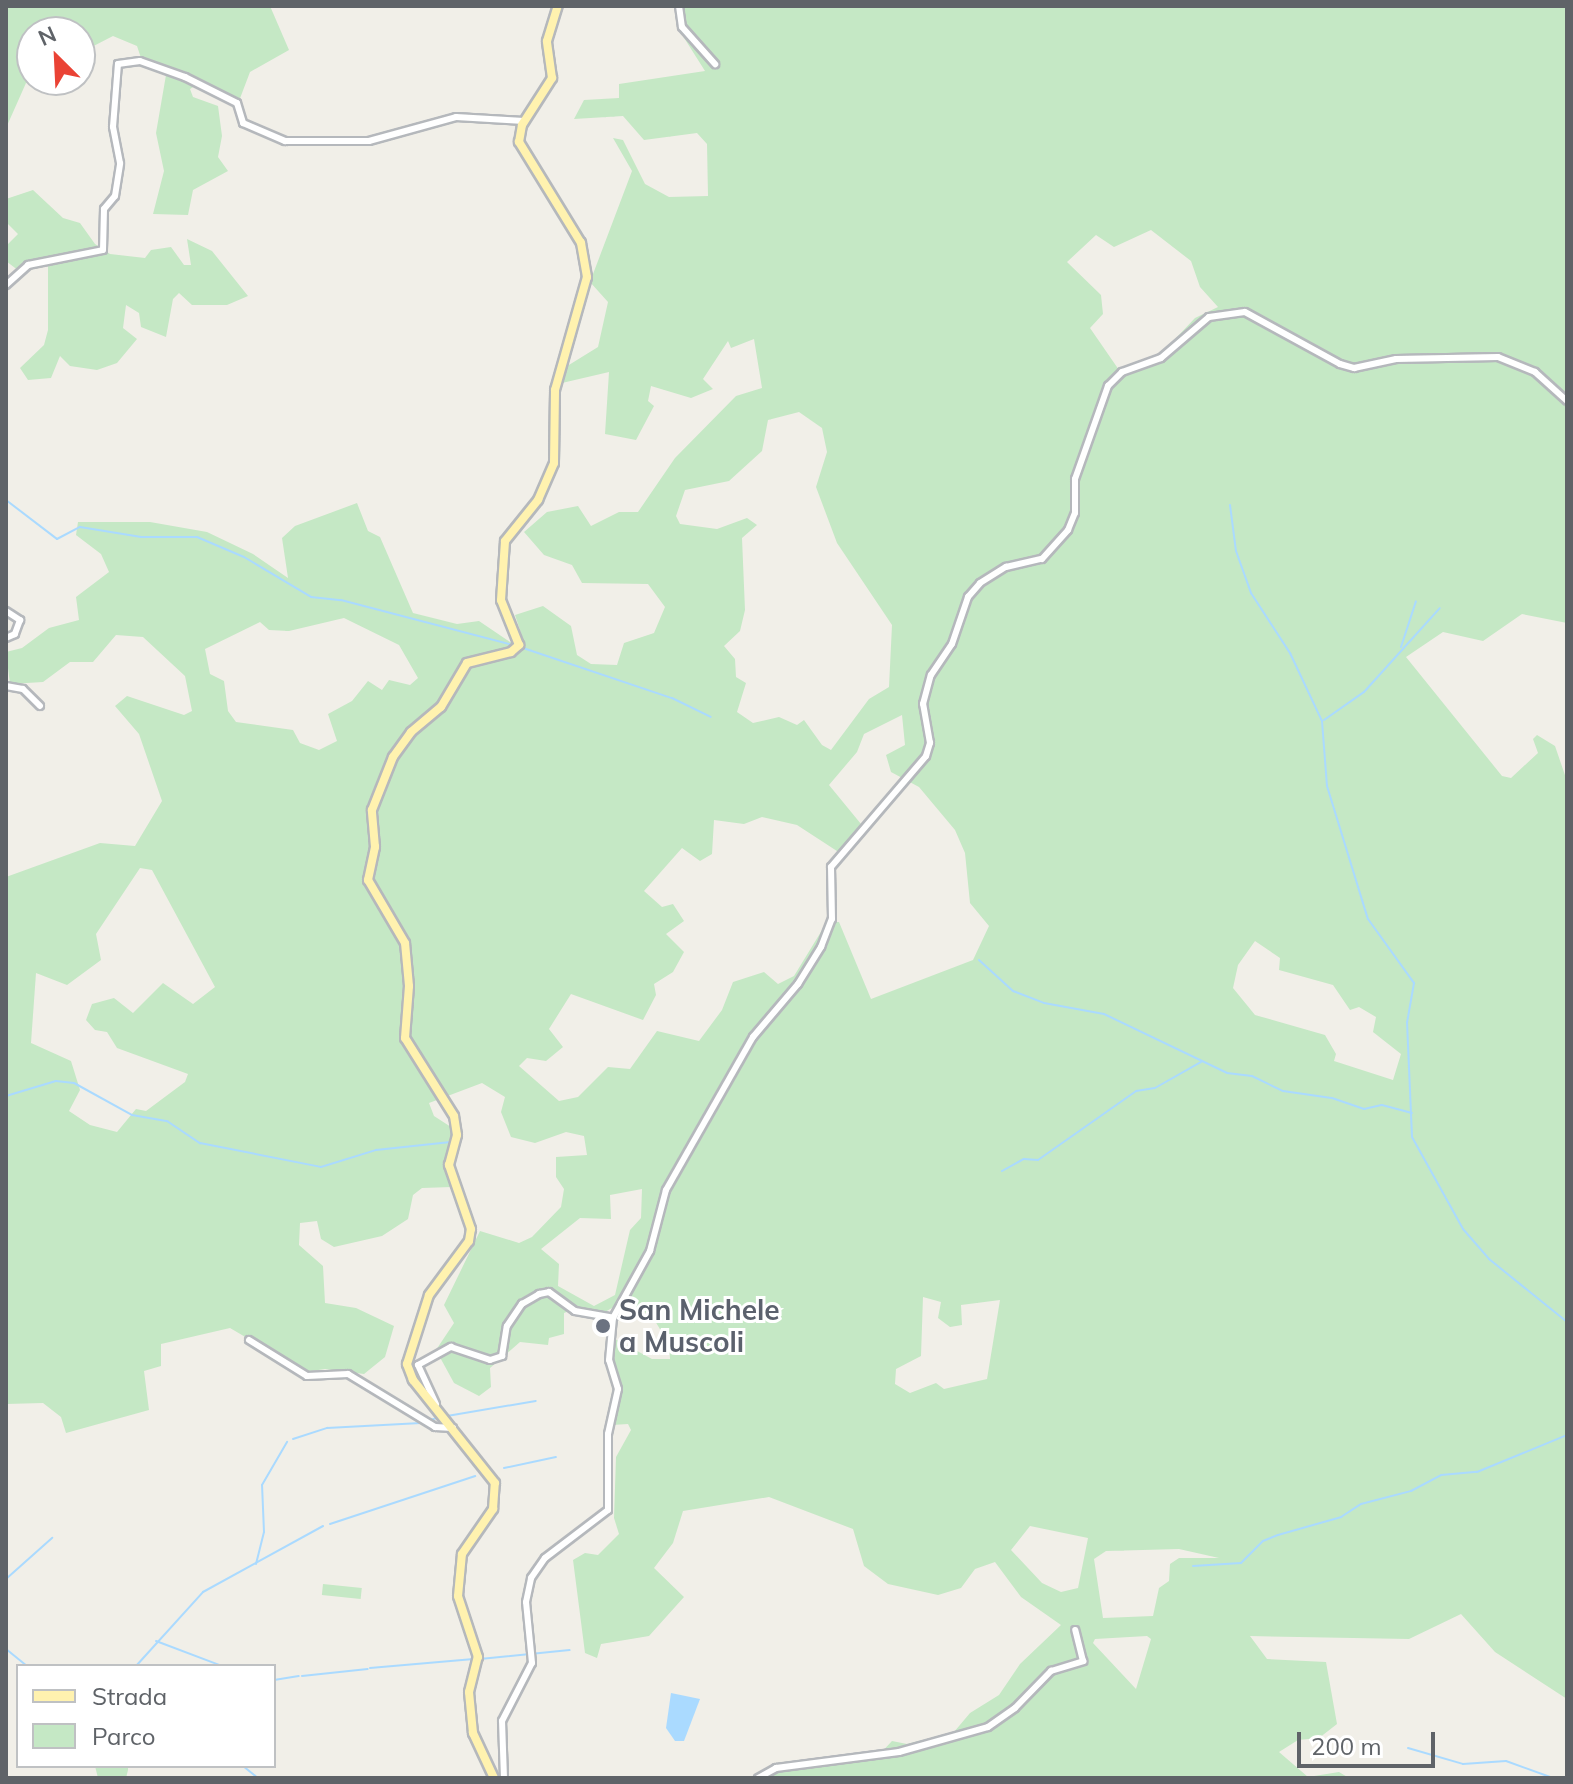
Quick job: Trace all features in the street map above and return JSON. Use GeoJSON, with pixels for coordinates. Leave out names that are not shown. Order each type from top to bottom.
{"type":"FeatureCollection","features":[{"type":"Feature","properties":{"kind":"main road"},"geometry":{"type":"LineString","coordinates":[[494,1778],[474,1736],[469,1710],[478,1659],[459,1602],[460,1560],[465,1544],[493,1509],[496,1492],[491,1475],[411,1377],[407,1359],[429,1295],[469,1241],[471,1229],[449,1165],[457,1135],[454,1116],[405,1038],[407,952],[369,885],[375,847],[372,810],[393,757],[411,732],[445,702],[461,668],[519,645],[501,600],[505,541],[538,500],[554,463],[555,390],[587,277],[581,243],[520,150],[524,121],[552,78],[547,41],[558,6]]}},
{"type":"Feature","properties":{"kind":"street"},"geometry":{"type":"LineString","coordinates":[[679,6],[682,27],[715,64]]}},
{"type":"Feature","properties":{"kind":"street"},"geometry":{"type":"LineString","coordinates":[[6,285],[28,265],[103,250],[104,209],[115,196],[120,163],[113,127],[118,64],[140,61],[185,77],[237,103],[243,123],[285,141],[369,141],[456,117],[524,121]]}},
{"type":"Feature","properties":{"kind":"street"},"geometry":{"type":"LineString","coordinates":[[504,1778],[500,1727],[532,1655],[526,1602],[531,1578],[545,1558],[608,1510],[608,1434],[618,1389],[609,1360],[613,1318],[650,1251],[666,1190],[753,1037],[798,984],[826,938],[832,919],[827,880],[831,867],[926,756],[930,743],[923,704],[931,675],[952,644],[968,597],[997,572],[1042,559],[1068,530],[1075,513],[1075,479],[1115,378],[1161,358],[1200,323],[1229,312],[1253,315],[1354,368],[1396,359],[1489,356],[1535,372],[1567,401]]}},
{"type":"Feature","properties":{"kind":"street"},"geometry":{"type":"LineString","coordinates":[[6,611],[20,620],[15,634],[6,638]]}},
{"type":"Feature","properties":{"kind":"street"},"geometry":{"type":"LineString","coordinates":[[6,686],[23,689],[40,706]]}},
{"type":"Feature","properties":{"kind":"street"},"geometry":{"type":"LineString","coordinates":[[441,1414],[418,1365],[451,1347],[490,1360],[502,1356],[507,1326],[530,1299],[549,1292],[568,1308],[613,1318]]}},
{"type":"Feature","properties":{"kind":"street"},"geometry":{"type":"LineString","coordinates":[[249,1340],[309,1377],[336,1373],[357,1377],[425,1422],[442,1430],[453,1428]]}},
{"type":"Feature","properties":{"kind":"street"},"geometry":{"type":"LineString","coordinates":[[758,1778],[776,1768],[905,1751],[988,1727],[1015,1708],[1051,1671],[1083,1661],[1075,1630]]}},
{"type":"Feature","properties":{"kind":"green space"},"geometry":{"type":"Polygon","coordinates":[[[6,6],[270,6],[289,50],[250,72],[239,101],[201,82],[190,89],[193,97],[218,106],[222,136],[218,157],[228,171],[193,190],[188,215],[153,214],[164,171],[156,133],[166,75],[143,64],[137,46],[113,36],[96,45],[96,16],[16,16],[16,96],[20,96],[6,128],[6,6]]]}},
{"type":"Feature","properties":{"kind":"green space"},"geometry":{"type":"Polygon","coordinates":[[[674,6],[1567,6],[1567,623],[1522,614],[1483,641],[1443,632],[1406,657],[1502,776],[1511,778],[1538,753],[1533,739],[1537,735],[1555,746],[1567,781],[1567,1699],[1495,1652],[1461,1614],[1409,1639],[1250,1636],[1267,1659],[1326,1662],[1337,1724],[1319,1738],[1298,1740],[1279,1752],[1308,1777],[1339,1772],[1349,1778],[762,1778],[774,1771],[878,1756],[892,1741],[907,1744],[954,1732],[970,1713],[999,1695],[1020,1664],[1061,1625],[1021,1597],[995,1562],[975,1569],[961,1588],[938,1595],[888,1584],[864,1566],[853,1529],[769,1497],[683,1511],[673,1543],[654,1568],[684,1597],[649,1636],[601,1644],[597,1658],[585,1653],[573,1560],[585,1553],[598,1555],[619,1534],[614,1518],[616,1457],[631,1430],[628,1424],[612,1425],[621,1387],[612,1357],[613,1338],[652,1359],[670,1359],[669,1344],[652,1316],[624,1301],[605,1312],[574,1309],[564,1313],[564,1334],[549,1338],[548,1345],[520,1342],[490,1368],[491,1387],[479,1396],[454,1383],[436,1350],[454,1323],[444,1305],[480,1231],[519,1243],[532,1237],[561,1207],[564,1189],[556,1177],[556,1157],[587,1155],[584,1136],[566,1132],[535,1143],[511,1137],[501,1112],[505,1097],[482,1083],[429,1103],[434,1116],[451,1127],[454,1135],[445,1157],[452,1187],[422,1188],[413,1195],[408,1219],[382,1236],[334,1247],[321,1239],[317,1221],[300,1223],[299,1245],[323,1266],[325,1303],[356,1308],[394,1326],[385,1357],[364,1374],[325,1369],[305,1372],[230,1328],[161,1344],[161,1366],[144,1371],[149,1410],[66,1433],[61,1417],[43,1403],[6,1404],[6,877],[100,843],[135,846],[162,801],[139,734],[115,706],[127,696],[184,715],[192,711],[185,676],[143,637],[116,635],[93,662],[70,662],[43,682],[10,684],[6,652],[22,648],[49,628],[79,620],[76,597],[109,572],[101,554],[76,535],[78,522],[150,522],[207,532],[253,554],[288,578],[282,538],[295,526],[357,503],[368,531],[380,537],[413,613],[457,624],[479,621],[510,642],[524,642],[515,615],[543,606],[571,626],[577,655],[591,664],[617,665],[624,643],[654,633],[665,607],[648,584],[582,583],[572,565],[544,555],[524,532],[547,512],[578,506],[591,526],[619,512],[638,512],[675,458],[736,396],[762,388],[754,339],[731,348],[728,341],[703,379],[713,389],[691,398],[651,386],[648,401],[654,406],[636,440],[605,434],[609,372],[562,383],[564,368],[598,347],[608,302],[590,282],[632,171],[613,138],[623,140],[645,184],[669,197],[708,196],[707,144],[697,133],[644,140],[623,116],[574,119],[584,100],[619,98],[619,84],[705,71],[681,33],[674,6]],[[1151,230],[1114,247],[1096,235],[1067,262],[1101,295],[1103,314],[1090,328],[1119,370],[1161,354],[1195,318],[1218,307],[1200,287],[1191,261],[1151,230]],[[799,412],[768,420],[762,451],[729,481],[685,490],[676,516],[680,524],[717,529],[747,518],[757,525],[742,538],[745,610],[740,631],[724,646],[735,659],[736,677],[746,683],[737,712],[753,723],[779,717],[797,725],[804,720],[822,745],[831,750],[869,699],[889,687],[892,625],[837,543],[816,487],[827,452],[822,428],[799,412]],[[344,618],[289,631],[269,630],[260,622],[205,649],[210,674],[224,681],[228,711],[236,722],[293,730],[300,743],[319,750],[337,741],[328,714],[352,701],[368,681],[382,690],[389,680],[410,685],[418,678],[399,645],[344,618]],[[902,715],[864,734],[857,752],[829,785],[861,824],[840,853],[797,825],[762,817],[744,824],[714,820],[712,854],[700,861],[682,848],[644,891],[662,907],[673,904],[684,921],[666,934],[684,952],[673,972],[654,984],[656,995],[643,1020],[571,994],[549,1029],[563,1047],[546,1061],[527,1058],[519,1066],[559,1101],[578,1097],[608,1067],[630,1069],[657,1031],[699,1041],[722,1010],[733,982],[764,972],[778,984],[794,976],[827,922],[839,922],[871,999],[973,960],[989,926],[970,903],[965,853],[955,830],[919,787],[891,772],[886,755],[905,745],[902,715]],[[140,868],[96,934],[101,960],[67,985],[36,973],[31,1043],[71,1061],[80,1090],[69,1111],[90,1125],[117,1132],[136,1109],[146,1111],[185,1082],[188,1074],[117,1048],[107,1032],[95,1030],[86,1020],[92,1004],[114,998],[133,1013],[163,983],[193,1004],[215,987],[152,870],[140,868]],[[1255,941],[1238,965],[1233,988],[1255,1015],[1325,1035],[1336,1054],[1334,1061],[1393,1080],[1401,1054],[1373,1032],[1376,1017],[1359,1007],[1350,1010],[1333,985],[1279,970],[1280,958],[1255,941]],[[642,1189],[610,1195],[611,1219],[580,1218],[541,1249],[559,1264],[558,1286],[594,1306],[615,1295],[630,1230],[641,1218],[642,1189]],[[923,1297],[921,1356],[896,1369],[895,1384],[910,1393],[936,1383],[944,1389],[987,1379],[1000,1300],[961,1305],[962,1325],[950,1327],[938,1318],[941,1302],[923,1297]],[[1030,1526],[1011,1550],[1042,1583],[1061,1592],[1078,1588],[1088,1538],[1030,1526]],[[1179,1549],[1106,1551],[1094,1559],[1103,1618],[1153,1616],[1159,1588],[1169,1581],[1170,1564],[1179,1558],[1219,1558],[1179,1549]],[[1147,1636],[1095,1639],[1093,1643],[1136,1689],[1151,1639],[1147,1636]]]}},
{"type":"Feature","properties":{"kind":"green space"},"geometry":{"type":"Polygon","coordinates":[[[33,190],[63,218],[80,223],[95,244],[110,254],[145,258],[151,250],[171,247],[184,265],[191,265],[187,239],[212,251],[248,296],[227,305],[192,305],[179,293],[173,299],[166,337],[141,327],[139,313],[126,305],[123,328],[137,339],[117,363],[97,370],[70,366],[60,356],[51,378],[28,380],[20,368],[44,345],[48,330],[48,261],[47,257],[19,271],[6,261],[6,246],[18,234],[6,222],[6,199],[33,190]]]}},
{"type":"Feature","properties":{"kind":"green space"},"geometry":{"type":"Polygon","coordinates":[[[323,1584],[362,1588],[361,1599],[322,1595],[323,1584]]]}},
{"type":"Feature","properties":{"kind":"green space"},"geometry":{"type":"Polygon","coordinates":[[[96,1768],[128,1768],[126,1778],[98,1778],[96,1768]]]}},
{"type":"Feature","properties":{"kind":"water"},"geometry":{"type":"Polygon","coordinates":[[[671,1693],[700,1699],[684,1741],[675,1741],[666,1728],[671,1693]]]}},
{"type":"Feature","properties":{"kind":"waterway"},"geometry":{"type":"LineString","coordinates":[[6,500],[57,539],[80,527],[141,537],[197,537],[244,557],[311,597],[341,600],[513,645]]}},
{"type":"Feature","properties":{"kind":"waterway"},"geometry":{"type":"LineString","coordinates":[[1230,505],[1236,551],[1251,593],[1290,653],[1322,721],[1327,786],[1368,919],[1414,983],[1407,1022],[1412,1137],[1463,1229],[1489,1259],[1567,1322]]}},
{"type":"Feature","properties":{"kind":"waterway"},"geometry":{"type":"LineString","coordinates":[[1401,647],[1416,601]]}},
{"type":"Feature","properties":{"kind":"waterway"},"geometry":{"type":"LineString","coordinates":[[1324,720],[1364,692],[1440,608]]}},
{"type":"Feature","properties":{"kind":"waterway"},"geometry":{"type":"LineString","coordinates":[[523,648],[672,698],[711,717]]}},
{"type":"Feature","properties":{"kind":"waterway"},"geometry":{"type":"LineString","coordinates":[[979,960],[1013,991],[1044,1003],[1104,1014],[1227,1073],[1252,1076],[1283,1091],[1332,1098],[1364,1109],[1382,1105],[1412,1113]]}},
{"type":"Feature","properties":{"kind":"waterway"},"geometry":{"type":"LineString","coordinates":[[1002,1171],[1024,1159],[1038,1160],[1136,1091],[1155,1088],[1201,1062]]}},
{"type":"Feature","properties":{"kind":"waterway"},"geometry":{"type":"LineString","coordinates":[[6,1096],[56,1081],[74,1083],[132,1115],[167,1121],[200,1143],[321,1167],[376,1150],[451,1142]]}},
{"type":"Feature","properties":{"kind":"waterway"},"geometry":{"type":"LineString","coordinates":[[447,1416],[536,1401]]}},
{"type":"Feature","properties":{"kind":"waterway"},"geometry":{"type":"LineString","coordinates":[[427,1421],[440,1417]]}},
{"type":"Feature","properties":{"kind":"waterway"},"geometry":{"type":"LineString","coordinates":[[293,1439],[327,1428],[421,1423]]}},
{"type":"Feature","properties":{"kind":"waterway"},"geometry":{"type":"LineString","coordinates":[[1193,1566],[1241,1563],[1263,1541],[1278,1535],[1341,1517],[1361,1504],[1411,1491],[1441,1475],[1477,1472],[1567,1435]]}},
{"type":"Feature","properties":{"kind":"waterway"},"geometry":{"type":"LineString","coordinates":[[256,1564],[264,1532],[262,1485],[287,1442]]}},
{"type":"Feature","properties":{"kind":"waterway"},"geometry":{"type":"LineString","coordinates":[[504,1468],[556,1457]]}},
{"type":"Feature","properties":{"kind":"waterway"},"geometry":{"type":"LineString","coordinates":[[330,1524],[475,1476]]}},
{"type":"Feature","properties":{"kind":"waterway"},"geometry":{"type":"LineString","coordinates":[[138,1664],[203,1592],[323,1526]]}},
{"type":"Feature","properties":{"kind":"waterway"},"geometry":{"type":"LineString","coordinates":[[6,1579],[52,1538]]}},
{"type":"Feature","properties":{"kind":"waterway"},"geometry":{"type":"LineString","coordinates":[[156,1641],[217,1664]]}},
{"type":"Feature","properties":{"kind":"waterway"},"geometry":{"type":"LineString","coordinates":[[6,1649],[25,1664]]}},
{"type":"Feature","properties":{"kind":"waterway"},"geometry":{"type":"LineString","coordinates":[[480,1659],[570,1650]]}},
{"type":"Feature","properties":{"kind":"waterway"},"geometry":{"type":"LineString","coordinates":[[370,1668],[474,1659]]}},
{"type":"Feature","properties":{"kind":"waterway"},"geometry":{"type":"LineString","coordinates":[[302,1676],[368,1669]]}},
{"type":"Feature","properties":{"kind":"waterway"},"geometry":{"type":"LineString","coordinates":[[276,1680],[299,1676]]}},
{"type":"Feature","properties":{"kind":"waterway"},"geometry":{"type":"LineString","coordinates":[[1408,1748],[1463,1764],[1506,1761],[1553,1778]]}},
{"type":"Feature","properties":{"kind":"waterway"},"geometry":{"type":"LineString","coordinates":[[246,1768],[258,1778]]}},
{"type":"Feature","properties":{"kind":"place","name":"San Michele a Muscoli"},"geometry":{"type":"Point","coordinates":[603,1326]}}]}
